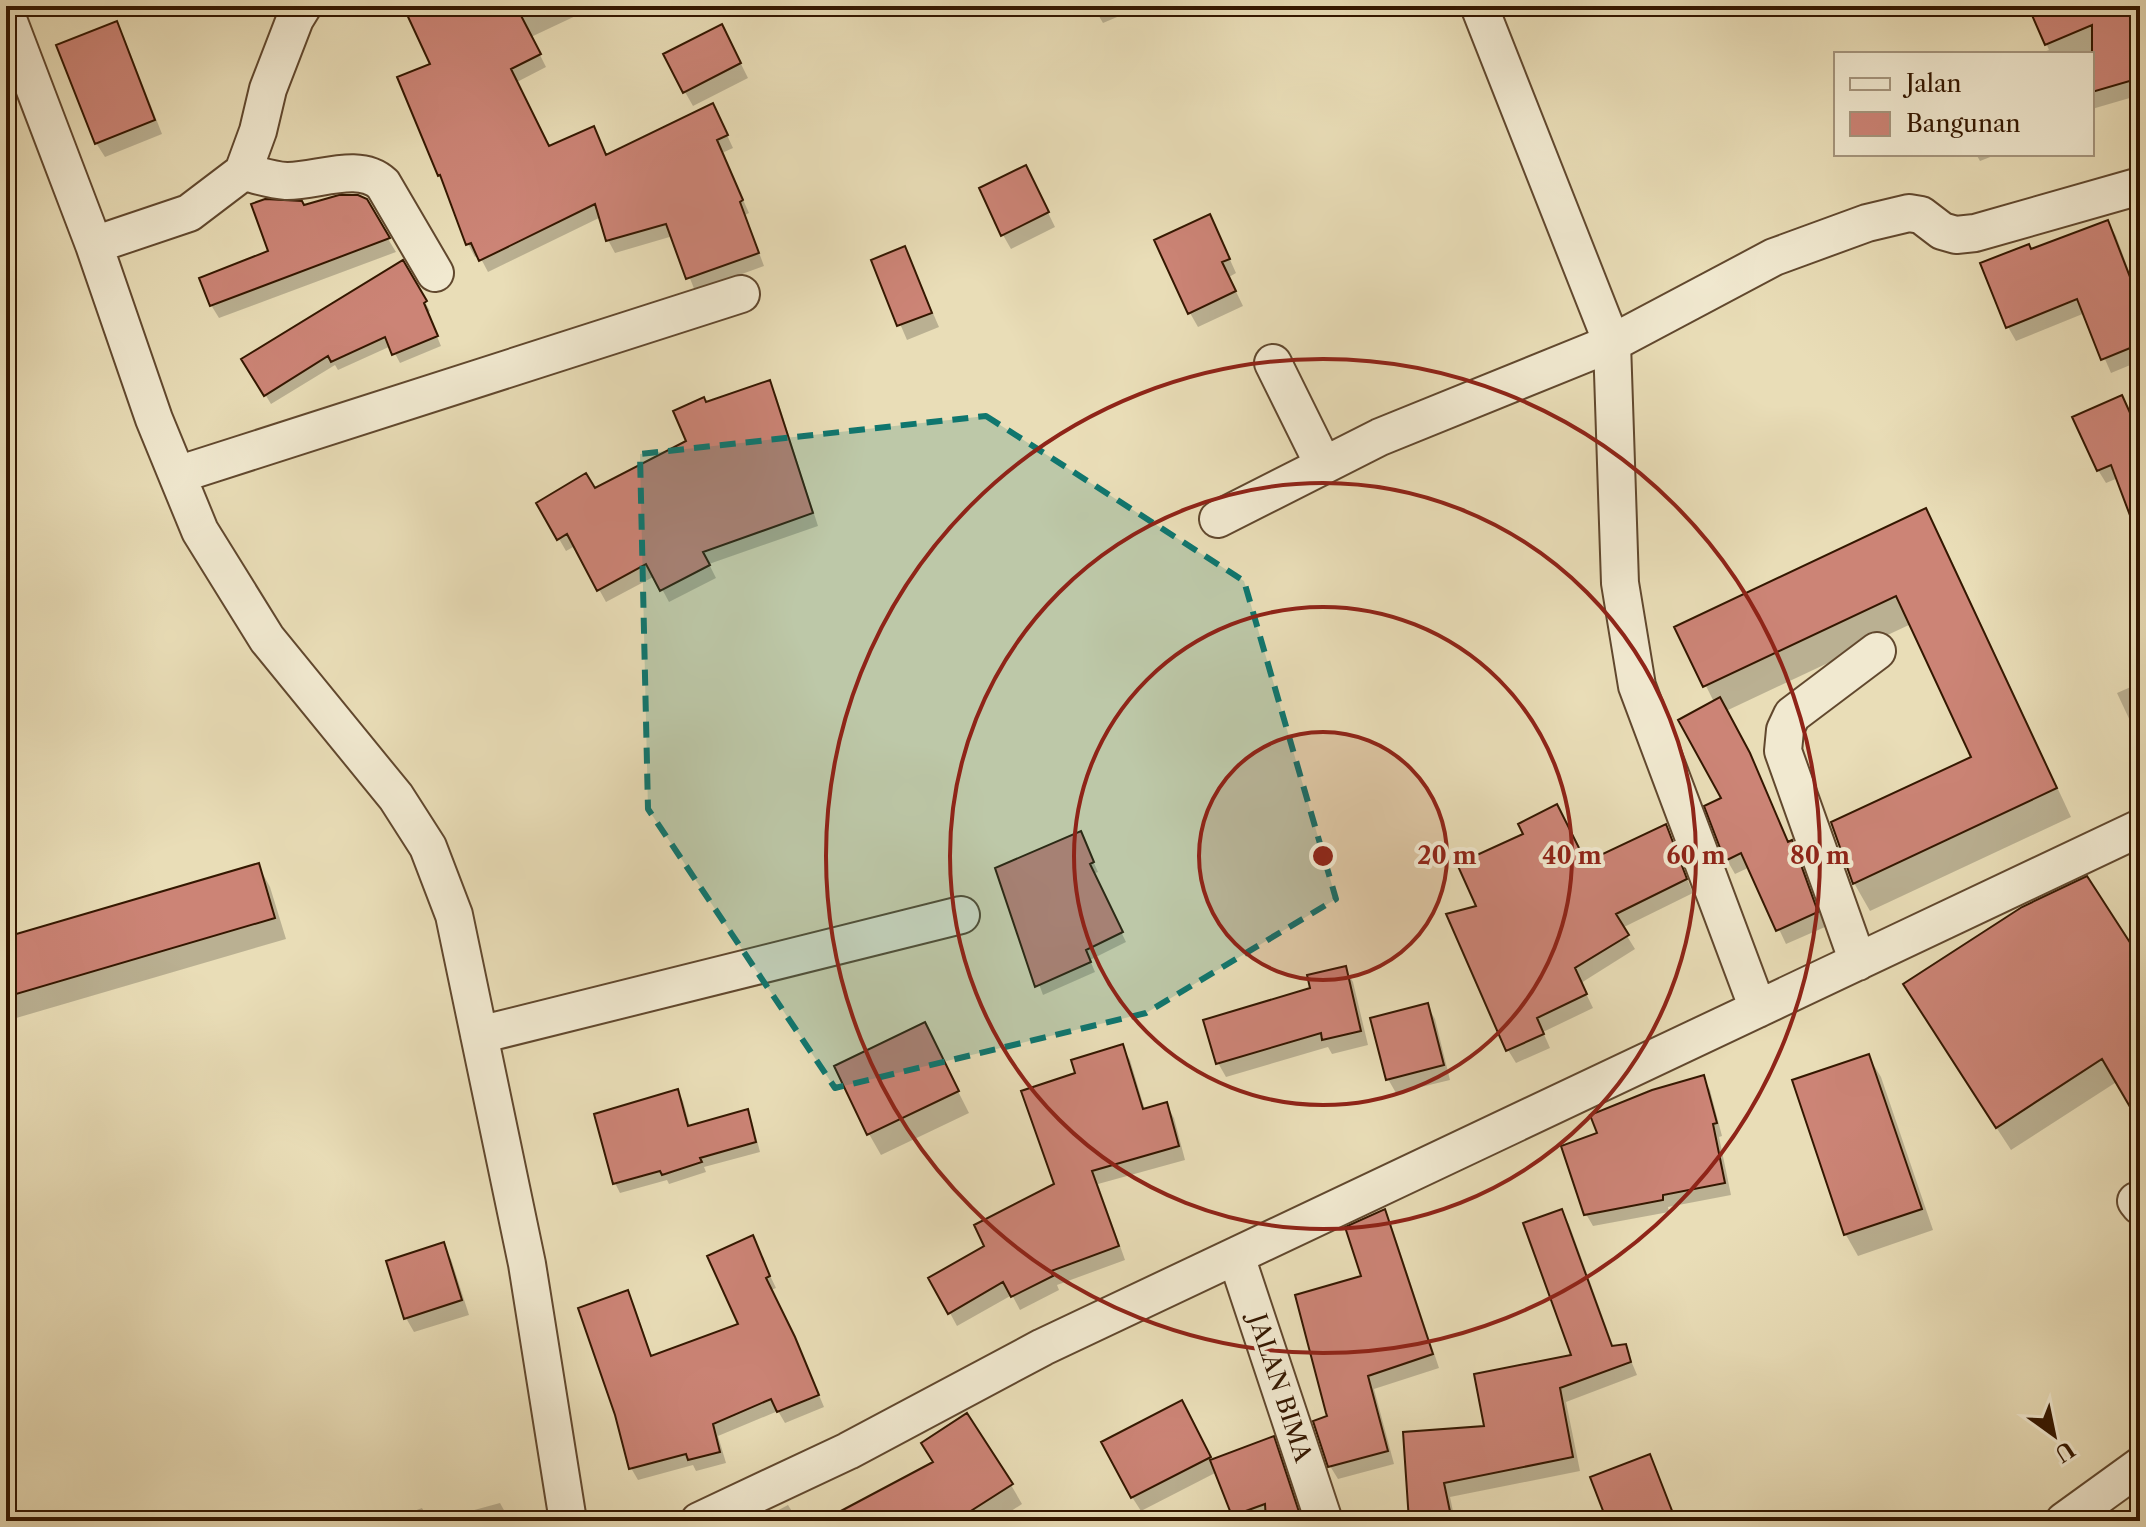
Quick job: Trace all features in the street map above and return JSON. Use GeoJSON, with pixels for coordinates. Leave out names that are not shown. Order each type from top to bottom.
{"type":"FeatureCollection","features":[{"type":"Feature","properties":{"kind":"street"},"geometry":{"type":"LineString","coordinates":[[94,245],[189,213],[243,172],[258,131],[268,89],[303,6]]}},
{"type":"Feature","properties":{"kind":"street"},"geometry":{"type":"LineString","coordinates":[[1479,6],[1612,343],[1620,583],[1637,686],[1758,1009]]}},
{"type":"Feature","properties":{"kind":"street"},"geometry":{"type":"LineString","coordinates":[[6,14],[94,245],[154,419],[200,531],[267,639],[396,797],[428,847],[454,915],[527,1264],[568,1521]]}},
{"type":"Feature","properties":{"kind":"street"},"geometry":{"type":"LineString","coordinates":[[243,172],[285,181],[361,174],[374,176],[383,184],[435,273]]}},
{"type":"Feature","properties":{"kind":"street"},"geometry":{"type":"LineString","coordinates":[[1218,519],[1380,437],[1612,343],[1774,257],[1867,223],[1909,213],[1921,215],[1942,231],[1956,235],[1975,233],[2140,186]]}},
{"type":"Feature","properties":{"kind":"street"},"geometry":{"type":"LineString","coordinates":[[177,475],[741,294]]}},
{"type":"Feature","properties":{"kind":"street"},"geometry":{"type":"LineString","coordinates":[[1273,363],[1323,464]]}},
{"type":"Feature","properties":{"kind":"street"},"geometry":{"type":"LineString","coordinates":[[1858,962],[1783,751],[1785,730],[1792,715],[1877,651]]}},
{"type":"Feature","properties":{"kind":"street"},"geometry":{"type":"LineString","coordinates":[[699,1521],[848,1451],[1043,1347],[2140,828]]}},
{"type":"Feature","properties":{"kind":"street"},"geometry":{"type":"LineString","coordinates":[[479,1035],[961,915]]}},
{"type":"Feature","properties":{"kind":"street","name":"JALAN BIMA"},"geometry":{"type":"LineString","coordinates":[[1236,1256],[1324,1521]]}},
{"type":"Feature","properties":{"kind":"street"},"geometry":{"type":"LineString","coordinates":[[2064,1521],[2140,1466]]}},
{"type":"Feature","properties":{"kind":"highlighted area"},"geometry":{"type":"Polygon","coordinates":[[[986,416],[1244,581],[1336,899],[1146,1013],[835,1088],[648,809],[640,454],[986,416]]]}},
{"type":"Feature","properties":{"kind":"building"},"geometry":{"type":"Polygon","coordinates":[[[403,6],[516,6],[541,54],[511,69],[549,146],[594,126],[606,155],[713,103],[728,135],[717,140],[743,200],[740,202],[759,253],[686,279],[666,224],[606,241],[595,204],[479,261],[471,243],[466,245],[440,175],[397,77],[430,64],[403,6]]]}},
{"type":"Feature","properties":{"kind":"building"},"geometry":{"type":"Polygon","coordinates":[[[2028,6],[2140,6],[2140,78],[2094,91],[2092,25],[2045,45],[2028,6]]]}},
{"type":"Feature","properties":{"kind":"building"},"geometry":{"type":"Polygon","coordinates":[[[117,21],[155,120],[95,144],[56,45],[117,21]]]}},
{"type":"Feature","properties":{"kind":"building"},"geometry":{"type":"Polygon","coordinates":[[[722,24],[741,63],[683,93],[663,54],[722,24]]]}},
{"type":"Feature","properties":{"kind":"building"},"geometry":{"type":"Polygon","coordinates":[[[1026,165],[1049,212],[1001,236],[979,188],[1026,165]]]}},
{"type":"Feature","properties":{"kind":"building"},"geometry":{"type":"Polygon","coordinates":[[[339,195],[358,195],[367,199],[390,238],[210,306],[199,278],[268,251],[251,204],[265,199],[302,201],[304,205],[339,195]]]}},
{"type":"Feature","properties":{"kind":"building"},"geometry":{"type":"Polygon","coordinates":[[[1210,214],[1230,259],[1222,262],[1236,291],[1188,314],[1154,240],[1210,214]]]}},
{"type":"Feature","properties":{"kind":"building"},"geometry":{"type":"Polygon","coordinates":[[[2108,220],[2140,303],[2140,344],[2101,360],[2077,299],[2006,328],[1980,263],[2029,244],[2031,249],[2108,220]]]}},
{"type":"Feature","properties":{"kind":"building"},"geometry":{"type":"Polygon","coordinates":[[[905,246],[932,313],[897,326],[871,260],[905,246]]]}},
{"type":"Feature","properties":{"kind":"building"},"geometry":{"type":"Polygon","coordinates":[[[403,260],[427,301],[424,303],[438,336],[392,355],[385,337],[331,362],[328,356],[264,396],[241,359],[403,260]]]}},
{"type":"Feature","properties":{"kind":"building"},"geometry":{"type":"Polygon","coordinates":[[[770,380],[813,513],[703,552],[710,565],[660,591],[646,564],[597,591],[567,534],[557,540],[536,503],[586,473],[595,488],[686,441],[673,411],[704,397],[706,402],[770,380]]]}},
{"type":"Feature","properties":{"kind":"building"},"geometry":{"type":"Polygon","coordinates":[[[2122,395],[2140,435],[2140,533],[2137,534],[2111,465],[2097,471],[2072,417],[2122,395]]]}},
{"type":"Feature","properties":{"kind":"building"},"geometry":{"type":"Polygon","coordinates":[[[1926,508],[2057,788],[1853,884],[1831,822],[1971,757],[1896,596],[1703,687],[1674,627],[1926,508]]]}},
{"type":"Feature","properties":{"kind":"building"},"geometry":{"type":"Polygon","coordinates":[[[1720,697],[1750,753],[1788,842],[1792,840],[1818,912],[1776,931],[1741,853],[1725,861],[1704,806],[1721,798],[1678,720],[1720,697]]]}},
{"type":"Feature","properties":{"kind":"building"},"geometry":{"type":"Polygon","coordinates":[[[1557,804],[1586,862],[1666,824],[1687,879],[1616,914],[1629,935],[1575,968],[1587,994],[1537,1018],[1544,1034],[1506,1051],[1446,914],[1476,906],[1457,864],[1523,834],[1518,824],[1557,804]]]}},
{"type":"Feature","properties":{"kind":"building"},"geometry":{"type":"Polygon","coordinates":[[[1081,831],[1094,862],[1090,864],[1123,932],[1086,950],[1091,962],[1035,987],[995,868],[1081,831]]]}},
{"type":"Feature","properties":{"kind":"building"},"geometry":{"type":"Polygon","coordinates":[[[259,863],[275,918],[6,997],[6,937],[259,863]]]}},
{"type":"Feature","properties":{"kind":"building"},"geometry":{"type":"Polygon","coordinates":[[[2087,876],[2140,958],[2140,1124],[2102,1059],[1996,1128],[1903,984],[2022,907],[2087,876]]]}},
{"type":"Feature","properties":{"kind":"building"},"geometry":{"type":"Polygon","coordinates":[[[1346,966],[1361,1031],[1322,1040],[1321,1033],[1216,1064],[1203,1020],[1310,988],[1307,975],[1346,966]]]}},
{"type":"Feature","properties":{"kind":"building"},"geometry":{"type":"Polygon","coordinates":[[[1428,1003],[1444,1065],[1386,1080],[1370,1018],[1428,1003]]]}},
{"type":"Feature","properties":{"kind":"building"},"geometry":{"type":"Polygon","coordinates":[[[925,1022],[959,1091],[867,1135],[834,1066],[925,1022]]]}},
{"type":"Feature","properties":{"kind":"building"},"geometry":{"type":"Polygon","coordinates":[[[1123,1044],[1143,1109],[1167,1102],[1179,1146],[1092,1171],[1119,1246],[1051,1271],[1053,1276],[1011,1297],[1003,1282],[948,1314],[928,1278],[984,1246],[974,1225],[1054,1184],[1021,1091],[1075,1073],[1071,1060],[1123,1044]]]}},
{"type":"Feature","properties":{"kind":"building"},"geometry":{"type":"Polygon","coordinates":[[[1869,1054],[1922,1209],[1844,1235],[1792,1080],[1869,1054]]]}},
{"type":"Feature","properties":{"kind":"building"},"geometry":{"type":"Polygon","coordinates":[[[1704,1075],[1717,1123],[1713,1124],[1725,1183],[1663,1195],[1663,1200],[1584,1215],[1561,1146],[1597,1133],[1590,1115],[1652,1090],[1704,1075]]]}},
{"type":"Feature","properties":{"kind":"building"},"geometry":{"type":"Polygon","coordinates":[[[678,1089],[688,1126],[748,1109],[756,1142],[700,1158],[702,1162],[662,1175],[660,1171],[613,1184],[594,1114],[678,1089]]]}},
{"type":"Feature","properties":{"kind":"building"},"geometry":{"type":"Polygon","coordinates":[[[1385,1209],[1433,1354],[1368,1376],[1388,1451],[1328,1467],[1313,1421],[1327,1416],[1295,1295],[1361,1276],[1345,1227],[1385,1209]]]}},
{"type":"Feature","properties":{"kind":"building"},"geometry":{"type":"Polygon","coordinates":[[[1562,1209],[1612,1346],[1626,1344],[1631,1362],[1560,1388],[1573,1457],[1444,1483],[1452,1521],[1409,1521],[1403,1432],[1484,1426],[1474,1374],[1571,1355],[1523,1223],[1562,1209]]]}},
{"type":"Feature","properties":{"kind":"building"},"geometry":{"type":"Polygon","coordinates":[[[753,1235],[770,1276],[766,1278],[819,1395],[777,1412],[771,1399],[713,1424],[720,1452],[688,1460],[686,1454],[629,1469],[615,1415],[578,1308],[628,1290],[651,1356],[738,1324],[707,1256],[753,1235]]]}},
{"type":"Feature","properties":{"kind":"building"},"geometry":{"type":"Polygon","coordinates":[[[444,1242],[462,1300],[404,1319],[386,1261],[444,1242]]]}},
{"type":"Feature","properties":{"kind":"building"},"geometry":{"type":"Polygon","coordinates":[[[1182,1400],[1211,1457],[1131,1498],[1101,1442],[1182,1400]]]}},
{"type":"Feature","properties":{"kind":"building"},"geometry":{"type":"Polygon","coordinates":[[[967,1413],[1013,1484],[955,1521],[822,1521],[933,1462],[921,1443],[967,1413]]]}},
{"type":"Feature","properties":{"kind":"building"},"geometry":{"type":"Polygon","coordinates":[[[1274,1436],[1302,1521],[1266,1521],[1265,1504],[1232,1516],[1210,1460],[1274,1436]]]}},
{"type":"Feature","properties":{"kind":"building"},"geometry":{"type":"Polygon","coordinates":[[[1650,1454],[1676,1521],[1607,1521],[1590,1477],[1650,1454]]]}}]}
